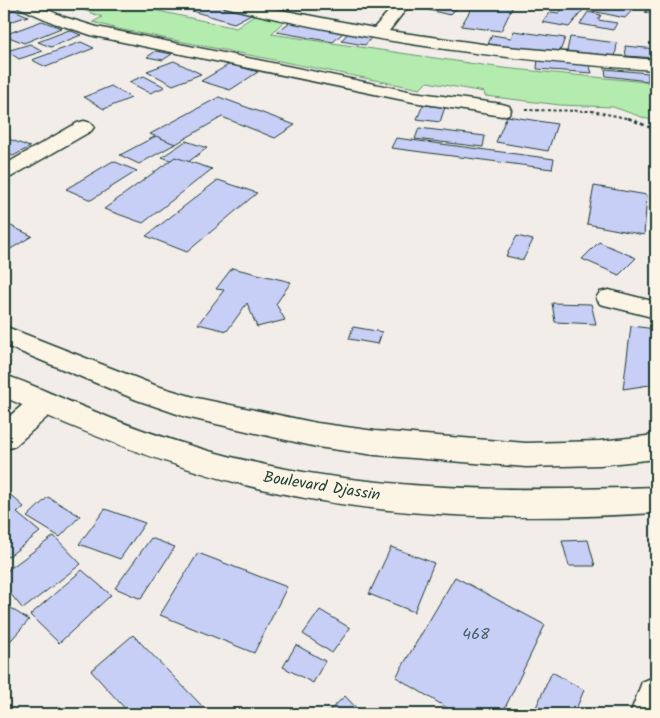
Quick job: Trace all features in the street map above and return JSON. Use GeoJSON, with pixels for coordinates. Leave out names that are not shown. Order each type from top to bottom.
{"type":"FeatureCollection","features":[{"type":"Feature","properties":{"kind":"main road"},"geometry":{"type":"LineString","coordinates":[[23,4],[59,20],[94,31],[413,98],[502,110]]}},
{"type":"Feature","properties":{"kind":"main road"},"geometry":{"type":"LineString","coordinates":[[230,4],[263,7],[378,33],[442,44],[656,65]]}},
{"type":"Feature","properties":{"kind":"main road"},"geometry":{"type":"LineString","coordinates":[[378,33],[403,4]]}},
{"type":"Feature","properties":{"kind":"main road"},"geometry":{"type":"LineString","coordinates":[[4,172],[84,127]]}},
{"type":"Feature","properties":{"kind":"main road"},"geometry":{"type":"LineString","coordinates":[[609,298],[656,310]]}},
{"type":"Feature","properties":{"kind":"main road"},"geometry":{"type":"LineString","coordinates":[[4,335],[147,393],[196,409],[317,435],[375,443],[526,454],[600,453],[656,447]]}},
{"type":"Feature","properties":{"kind":"main road","name":"Boulevard Djassin"},"geometry":{"type":"LineString","coordinates":[[4,385],[102,428],[157,447],[220,466],[283,481],[352,492],[450,499],[590,503],[656,500]]}},
{"type":"Feature","properties":{"kind":"main road"},"geometry":{"type":"LineString","coordinates":[[4,438],[44,404]]}},
{"type":"Feature","properties":{"kind":"main road"},"geometry":{"type":"LineString","coordinates":[[650,714],[656,696]]}},
{"type":"Feature","properties":{"kind":"path"},"geometry":{"type":"LineString","coordinates":[[502,110],[609,112],[625,115],[656,130]]}},
{"type":"Feature","properties":{"kind":"green space"},"geometry":{"type":"Polygon","coordinates":[[[68,4],[149,4],[156,6],[154,10],[236,28],[257,14],[285,20],[271,34],[503,68],[656,83],[656,122],[613,107],[560,105],[485,96],[484,92],[427,82],[420,89],[118,29],[93,22],[102,17],[68,4]]]}},
{"type":"Feature","properties":{"kind":"building"},"geometry":{"type":"Polygon","coordinates":[[[171,4],[199,4],[187,9],[171,4]]]}},
{"type":"Feature","properties":{"kind":"building"},"geometry":{"type":"Polygon","coordinates":[[[209,4],[218,4],[253,13],[234,23],[192,11],[209,4]]]}},
{"type":"Feature","properties":{"kind":"building"},"geometry":{"type":"Polygon","coordinates":[[[424,4],[461,4],[450,15],[420,8],[424,4]]]}},
{"type":"Feature","properties":{"kind":"building"},"geometry":{"type":"Polygon","coordinates":[[[474,4],[513,6],[501,31],[461,26],[474,4]]]}},
{"type":"Feature","properties":{"kind":"building"},"geometry":{"type":"Polygon","coordinates":[[[561,4],[588,4],[585,8],[561,4]]]}},
{"type":"Feature","properties":{"kind":"building"},"geometry":{"type":"Polygon","coordinates":[[[594,4],[638,4],[625,18],[588,10],[594,4]]]}},
{"type":"Feature","properties":{"kind":"building"},"geometry":{"type":"Polygon","coordinates":[[[656,4],[656,15],[645,12],[656,4]]]}},
{"type":"Feature","properties":{"kind":"building"},"geometry":{"type":"Polygon","coordinates":[[[565,6],[584,9],[569,27],[542,22],[551,12],[559,13],[565,6]]]}},
{"type":"Feature","properties":{"kind":"building"},"geometry":{"type":"Polygon","coordinates":[[[14,10],[28,16],[4,24],[4,13],[14,10]]]}},
{"type":"Feature","properties":{"kind":"building"},"geometry":{"type":"Polygon","coordinates":[[[588,12],[601,15],[598,20],[617,23],[613,30],[580,24],[588,12]]]}},
{"type":"Feature","properties":{"kind":"building"},"geometry":{"type":"Polygon","coordinates":[[[42,21],[61,28],[24,43],[4,35],[42,21]]]}},
{"type":"Feature","properties":{"kind":"building"},"geometry":{"type":"Polygon","coordinates":[[[290,22],[345,31],[333,42],[277,32],[290,22]]]}},
{"type":"Feature","properties":{"kind":"building"},"geometry":{"type":"Polygon","coordinates":[[[69,30],[81,35],[51,47],[38,42],[69,30]]]}},
{"type":"Feature","properties":{"kind":"building"},"geometry":{"type":"Polygon","coordinates":[[[514,31],[565,38],[559,54],[488,44],[492,35],[511,38],[514,31]]]}},
{"type":"Feature","properties":{"kind":"building"},"geometry":{"type":"Polygon","coordinates":[[[348,33],[372,37],[365,45],[341,41],[348,33]]]}},
{"type":"Feature","properties":{"kind":"building"},"geometry":{"type":"Polygon","coordinates":[[[570,37],[617,43],[615,58],[567,51],[570,37]]]}},
{"type":"Feature","properties":{"kind":"building"},"geometry":{"type":"Polygon","coordinates":[[[81,42],[94,48],[46,67],[32,60],[81,42]]]}},
{"type":"Feature","properties":{"kind":"building"},"geometry":{"type":"Polygon","coordinates":[[[30,44],[43,51],[19,59],[7,51],[30,44]]]}},
{"type":"Feature","properties":{"kind":"building"},"geometry":{"type":"Polygon","coordinates":[[[625,46],[656,49],[656,58],[626,56],[625,46]]]}},
{"type":"Feature","properties":{"kind":"building"},"geometry":{"type":"Polygon","coordinates":[[[156,51],[172,54],[163,60],[147,57],[156,51]]]}},
{"type":"Feature","properties":{"kind":"building"},"geometry":{"type":"Polygon","coordinates":[[[538,59],[589,64],[592,73],[537,69],[538,59]]]}},
{"type":"Feature","properties":{"kind":"building"},"geometry":{"type":"Polygon","coordinates":[[[174,61],[201,74],[173,85],[147,71],[174,61]]]}},
{"type":"Feature","properties":{"kind":"building"},"geometry":{"type":"Polygon","coordinates":[[[230,64],[258,72],[230,90],[201,81],[230,64]]]}},
{"type":"Feature","properties":{"kind":"building"},"geometry":{"type":"Polygon","coordinates":[[[605,69],[648,73],[648,81],[606,76],[605,69]]]}},
{"type":"Feature","properties":{"kind":"building"},"geometry":{"type":"Polygon","coordinates":[[[144,76],[165,87],[150,93],[129,82],[144,76]]]}},
{"type":"Feature","properties":{"kind":"building"},"geometry":{"type":"Polygon","coordinates":[[[111,86],[131,98],[104,109],[84,97],[111,86]]]}},
{"type":"Feature","properties":{"kind":"building"},"geometry":{"type":"Polygon","coordinates":[[[219,97],[295,125],[275,138],[222,117],[174,145],[150,134],[219,97]]]}},
{"type":"Feature","properties":{"kind":"building"},"geometry":{"type":"Polygon","coordinates":[[[423,105],[445,107],[440,122],[417,119],[423,105]]]}},
{"type":"Feature","properties":{"kind":"building"},"geometry":{"type":"Polygon","coordinates":[[[507,116],[557,124],[548,151],[496,142],[507,116]]]}},
{"type":"Feature","properties":{"kind":"building"},"geometry":{"type":"Polygon","coordinates":[[[419,128],[485,136],[483,147],[415,139],[419,128]]]}},
{"type":"Feature","properties":{"kind":"building"},"geometry":{"type":"Polygon","coordinates":[[[156,136],[175,144],[139,164],[120,155],[156,136]]]}},
{"type":"Feature","properties":{"kind":"building"},"geometry":{"type":"Polygon","coordinates":[[[6,138],[30,147],[13,156],[4,152],[4,139],[6,138]]]}},
{"type":"Feature","properties":{"kind":"building"},"geometry":{"type":"Polygon","coordinates":[[[396,138],[554,159],[552,169],[391,148],[396,138]]]}},
{"type":"Feature","properties":{"kind":"building"},"geometry":{"type":"Polygon","coordinates":[[[186,141],[207,148],[184,165],[162,157],[186,141]]]}},
{"type":"Feature","properties":{"kind":"building"},"geometry":{"type":"Polygon","coordinates":[[[175,157],[212,169],[143,223],[104,209],[175,157]]]}},
{"type":"Feature","properties":{"kind":"building"},"geometry":{"type":"Polygon","coordinates":[[[113,161],[137,171],[91,200],[66,189],[113,161]]]}},
{"type":"Feature","properties":{"kind":"building"},"geometry":{"type":"Polygon","coordinates":[[[218,180],[257,193],[187,252],[146,236],[218,180]]]}},
{"type":"Feature","properties":{"kind":"building"},"geometry":{"type":"Polygon","coordinates":[[[594,186],[647,195],[644,235],[587,224],[594,186]]]}},
{"type":"Feature","properties":{"kind":"building"},"geometry":{"type":"Polygon","coordinates":[[[9,225],[32,236],[4,253],[4,228],[9,225]]]}},
{"type":"Feature","properties":{"kind":"building"},"geometry":{"type":"Polygon","coordinates":[[[517,236],[533,240],[523,260],[506,256],[517,236]]]}},
{"type":"Feature","properties":{"kind":"building"},"geometry":{"type":"Polygon","coordinates":[[[599,242],[636,258],[619,275],[582,259],[599,242]]]}},
{"type":"Feature","properties":{"kind":"building"},"geometry":{"type":"Polygon","coordinates":[[[232,268],[291,282],[276,304],[285,320],[257,327],[247,303],[227,331],[198,324],[224,290],[216,289],[232,268]]]}},
{"type":"Feature","properties":{"kind":"building"},"geometry":{"type":"Polygon","coordinates":[[[552,303],[591,304],[596,324],[555,322],[552,303]]]}},
{"type":"Feature","properties":{"kind":"building"},"geometry":{"type":"Polygon","coordinates":[[[631,326],[656,329],[656,384],[623,389],[631,326]]]}},
{"type":"Feature","properties":{"kind":"building"},"geometry":{"type":"Polygon","coordinates":[[[353,327],[382,332],[378,344],[349,339],[353,327]]]}},
{"type":"Feature","properties":{"kind":"building"},"geometry":{"type":"Polygon","coordinates":[[[4,489],[24,507],[17,513],[40,532],[8,557],[4,554],[4,489]]]}},
{"type":"Feature","properties":{"kind":"building"},"geometry":{"type":"Polygon","coordinates":[[[48,497],[80,516],[60,537],[27,517],[48,497]]]}},
{"type":"Feature","properties":{"kind":"building"},"geometry":{"type":"Polygon","coordinates":[[[105,509],[145,523],[120,559],[79,544],[105,509]]]}},
{"type":"Feature","properties":{"kind":"building"},"geometry":{"type":"Polygon","coordinates":[[[54,536],[81,564],[23,609],[4,586],[4,573],[54,536]]]}},
{"type":"Feature","properties":{"kind":"building"},"geometry":{"type":"Polygon","coordinates":[[[151,538],[175,547],[141,599],[115,588],[151,538]]]}},
{"type":"Feature","properties":{"kind":"building"},"geometry":{"type":"Polygon","coordinates":[[[588,540],[595,566],[569,566],[562,541],[588,540]]]}},
{"type":"Feature","properties":{"kind":"building"},"geometry":{"type":"Polygon","coordinates":[[[391,547],[434,563],[414,612],[369,594],[391,547]]]}},
{"type":"Feature","properties":{"kind":"building"},"geometry":{"type":"Polygon","coordinates":[[[198,553],[287,587],[254,653],[160,615],[198,553]]]}},
{"type":"Feature","properties":{"kind":"building"},"geometry":{"type":"Polygon","coordinates":[[[82,570],[111,595],[59,643],[30,615],[82,570]]]}},
{"type":"Feature","properties":{"kind":"building"},"geometry":{"type":"Polygon","coordinates":[[[455,577],[545,625],[502,714],[457,714],[396,677],[455,577]]]}},
{"type":"Feature","properties":{"kind":"building"},"geometry":{"type":"Polygon","coordinates":[[[4,604],[29,620],[4,648],[4,604]]]}},
{"type":"Feature","properties":{"kind":"building"},"geometry":{"type":"Polygon","coordinates":[[[320,610],[350,628],[332,653],[303,634],[320,610]]]}},
{"type":"Feature","properties":{"kind":"building"},"geometry":{"type":"Polygon","coordinates":[[[133,635],[208,712],[206,714],[130,714],[91,671],[133,635]]]}},
{"type":"Feature","properties":{"kind":"building"},"geometry":{"type":"Polygon","coordinates":[[[296,645],[325,661],[313,683],[283,667],[296,645]]]}},
{"type":"Feature","properties":{"kind":"building"},"geometry":{"type":"Polygon","coordinates":[[[552,672],[584,690],[574,714],[533,714],[552,672]]]}},
{"type":"Feature","properties":{"kind":"building"},"geometry":{"type":"Polygon","coordinates":[[[345,696],[362,714],[330,714],[328,712],[345,696]]]}}]}
